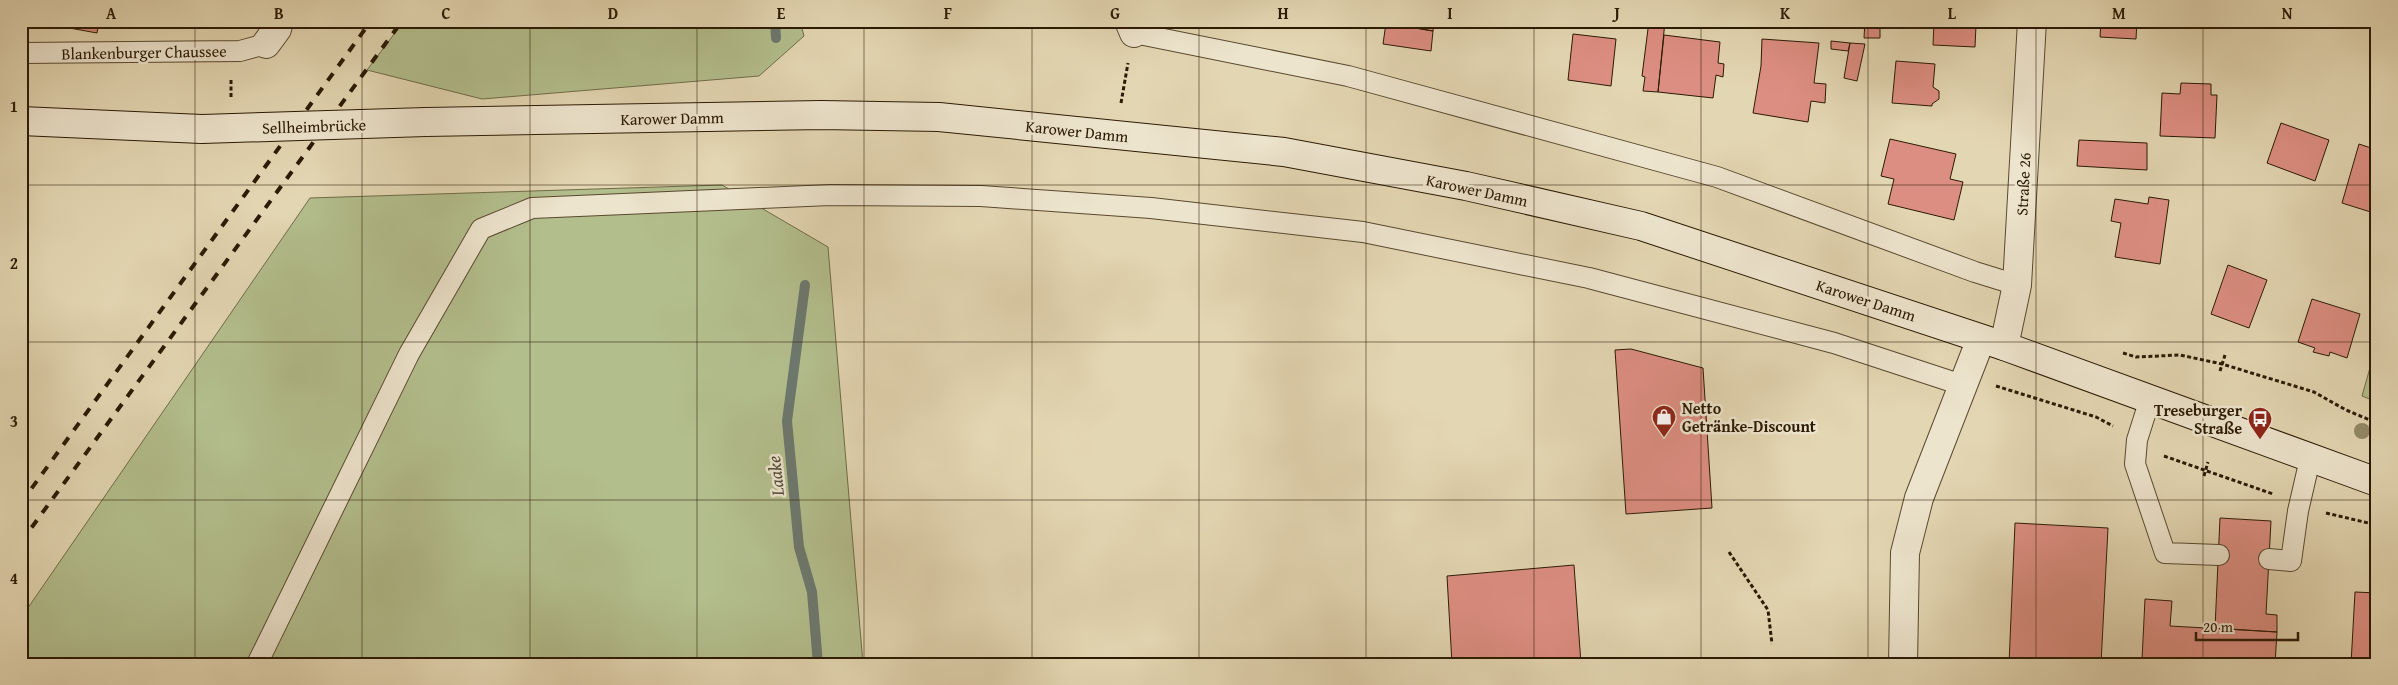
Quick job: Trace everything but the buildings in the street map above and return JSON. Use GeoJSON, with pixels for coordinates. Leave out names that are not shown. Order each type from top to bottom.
{"type":"FeatureCollection","features":[{"type":"Feature","properties":{"kind":"main road","name":"Straße 26"},"geometry":{"type":"LineString","coordinates":[[1992,342],[2017,284],[2032,21]]}},
{"type":"Feature","properties":{"kind":"main road","name":"Karower Damm"},"geometry":{"type":"LineString","coordinates":[[426,122],[821,115],[940,118],[1284,152],[1466,186],[1641,226],[1992,342],[2377,482]]}},
{"type":"Feature","properties":{"kind":"main road","name":"Sellheimbrücke"},"geometry":{"type":"LineString","coordinates":[[21,121],[202,129],[426,122]]}},
{"type":"Feature","properties":{"kind":"main road"},"geometry":{"type":"LineString","coordinates":[[1903,664],[1905,553],[1919,498],[1962,385],[1992,342]]}},
{"type":"Feature","properties":{"kind":"lane"},"geometry":{"type":"LineString","coordinates":[[1131,27],[1348,76],[1708,175],[1975,272],[2017,284]]}},
{"type":"Feature","properties":{"kind":"lane","name":"Blankenburger Chaussee"},"geometry":{"type":"LineString","coordinates":[[21,53],[240,51],[272,32]]}},
{"type":"Feature","properties":{"kind":"lane"},"geometry":{"type":"LineString","coordinates":[[256,664],[408,354],[481,229],[532,208],[764,197],[981,196],[1152,208],[1363,232],[1589,278],[1834,343],[1962,385]]}},
{"type":"Feature","properties":{"kind":"lane"},"geometry":{"type":"LineString","coordinates":[[2150,400],[2137,440],[2135,464],[2165,553],[2219,555]]}},
{"type":"Feature","properties":{"kind":"lane"},"geometry":{"type":"LineString","coordinates":[[2269,559],[2291,561],[2298,511],[2310,459]]}},
{"type":"Feature","properties":{"kind":"path"},"geometry":{"type":"LineString","coordinates":[[1121,103],[1131,27]]}},
{"type":"Feature","properties":{"kind":"path"},"geometry":{"type":"LineString","coordinates":[[2119,352],[2136,357],[2180,355],[2222,364],[2314,392],[2346,410],[2377,423]]}},
{"type":"Feature","properties":{"kind":"path"},"geometry":{"type":"LineString","coordinates":[[2220,371],[2225,355]]}},
{"type":"Feature","properties":{"kind":"path"},"geometry":{"type":"LineString","coordinates":[[2204,476],[2208,462]]}},
{"type":"Feature","properties":{"kind":"path"},"geometry":{"type":"LineString","coordinates":[[1729,552],[1768,610],[1772,644]]}},
{"type":"Feature","properties":{"kind":"green space"},"geometry":{"type":"Polygon","coordinates":[[[404,21],[800,21],[804,36],[759,76],[482,99],[367,70],[404,21]]]}},
{"type":"Feature","properties":{"kind":"green space"},"geometry":{"type":"Polygon","coordinates":[[[722,185],[828,247],[863,664],[21,664],[21,618],[310,198],[722,185]]]}},
{"type":"Feature","properties":{"kind":"green space"},"geometry":{"type":"Polygon","coordinates":[[[2377,343],[2377,402],[2362,396],[2377,343]]]}},
{"type":"Feature","properties":{"kind":"waterway","name":"Laake"},"geometry":{"type":"LineString","coordinates":[[775,21],[776,38]]}},
{"type":"Feature","properties":{"kind":"waterway","name":"Laake"},"geometry":{"type":"LineString","coordinates":[[805,285],[787,421],[799,547],[812,592],[818,664]]}},
{"type":"Feature","properties":{"kind":"railway"},"geometry":{"type":"LineString","coordinates":[[21,503],[371,21]]}},
{"type":"Feature","properties":{"kind":"railway"},"geometry":{"type":"LineString","coordinates":[[21,542],[402,21]]}},
{"type":"Feature","properties":{"kind":"place","name":"Netto Getränke-Discount"},"geometry":{"type":"Point","coordinates":[1664,438]}},
{"type":"Feature","properties":{"kind":"place","name":"Treseburger Straße"},"geometry":{"type":"Point","coordinates":[2260,440]}}]}
